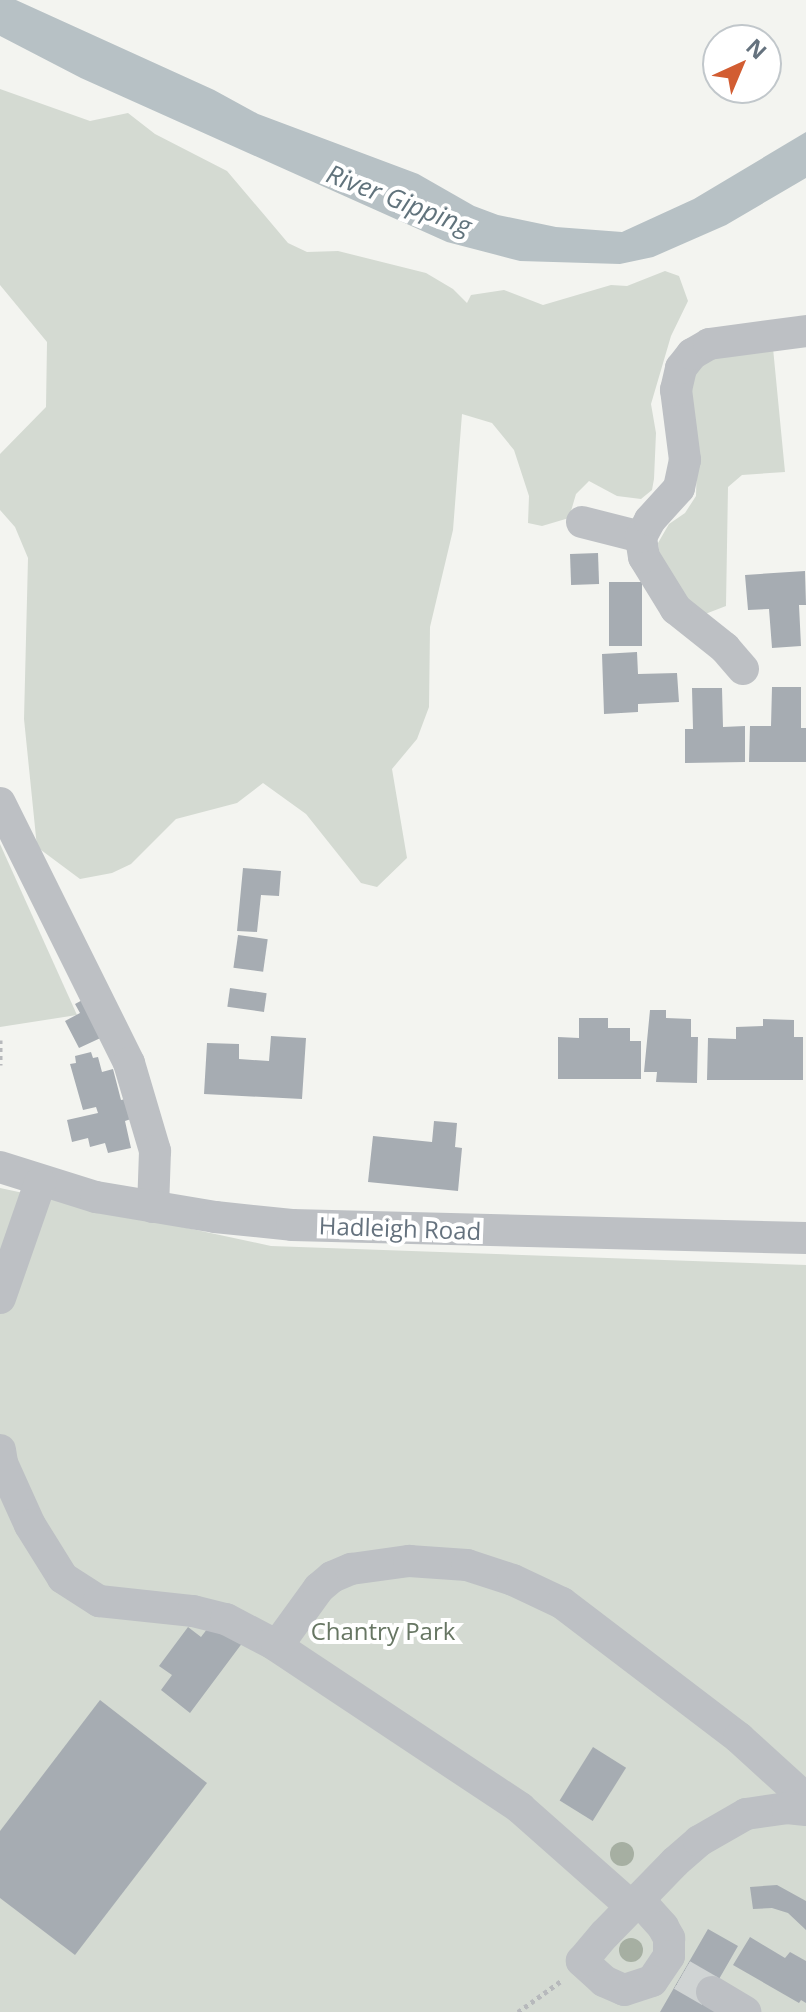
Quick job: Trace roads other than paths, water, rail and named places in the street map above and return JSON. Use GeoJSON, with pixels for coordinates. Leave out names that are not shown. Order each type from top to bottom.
{"type":"FeatureCollection","features":[{"type":"Feature","properties":{"kind":"street"},"geometry":{"type":"LineString","coordinates":[[743,669],[716,625],[676,609],[644,557],[641,537],[650,520],[679,488],[685,460],[676,390],[681,368],[692,354],[709,344],[792,332]]}},
{"type":"Feature","properties":{"kind":"street"},"geometry":{"type":"LineString","coordinates":[[582,522],[641,537]]}},
{"type":"Feature","properties":{"kind":"street"},"geometry":{"type":"LineString","coordinates":[[0,803],[129,1063],[155,1151],[153,1207]]}},
{"type":"Feature","properties":{"kind":"street","name":"Hadleigh Road"},"geometry":{"type":"LineString","coordinates":[[0,1167],[40,1183],[153,1207],[292,1225],[806,1238]]}},
{"type":"Feature","properties":{"kind":"street"},"geometry":{"type":"LineString","coordinates":[[0,1298],[40,1183]]}},
{"type":"Feature","properties":{"kind":"street"},"geometry":{"type":"LineString","coordinates":[[0,1450],[2,1463],[30,1525],[63,1578],[99,1601],[193,1611],[226,1619],[277,1646],[520,1808],[635,1903],[656,1917],[669,1938],[674,1970],[624,1990],[604,1981],[582,1961],[635,1903],[699,1841],[727,1823],[765,1810],[806,1810]]}},
{"type":"Feature","properties":{"kind":"street"},"geometry":{"type":"LineString","coordinates":[[277,1646],[319,1588],[351,1569],[409,1561],[467,1565],[513,1580],[562,1603],[739,1738],[806,1799]]}},
{"type":"Feature","properties":{"kind":"street"},"geometry":{"type":"LineString","coordinates":[[712,1992],[745,2012]]}},
{"type":"Feature","properties":{"kind":"water","name":"River Gipping"},"geometry":{"type":"Polygon","coordinates":[[[0,0],[16,0],[214,90],[258,114],[418,174],[474,206],[498,215],[556,227],[622,232],[694,199],[806,132],[806,178],[726,225],[653,257],[620,264],[520,261],[447,242],[81,78],[0,36],[0,0]]]}},
{"type":"Feature","properties":{"kind":"tunnel"},"geometry":{"type":"LineString","coordinates":[[682,1975],[712,1992]]}},
{"type":"Feature","properties":{"kind":"park label","name":"Chantry Park"},"geometry":{"type":"Point","coordinates":[383,1631]}}]}
